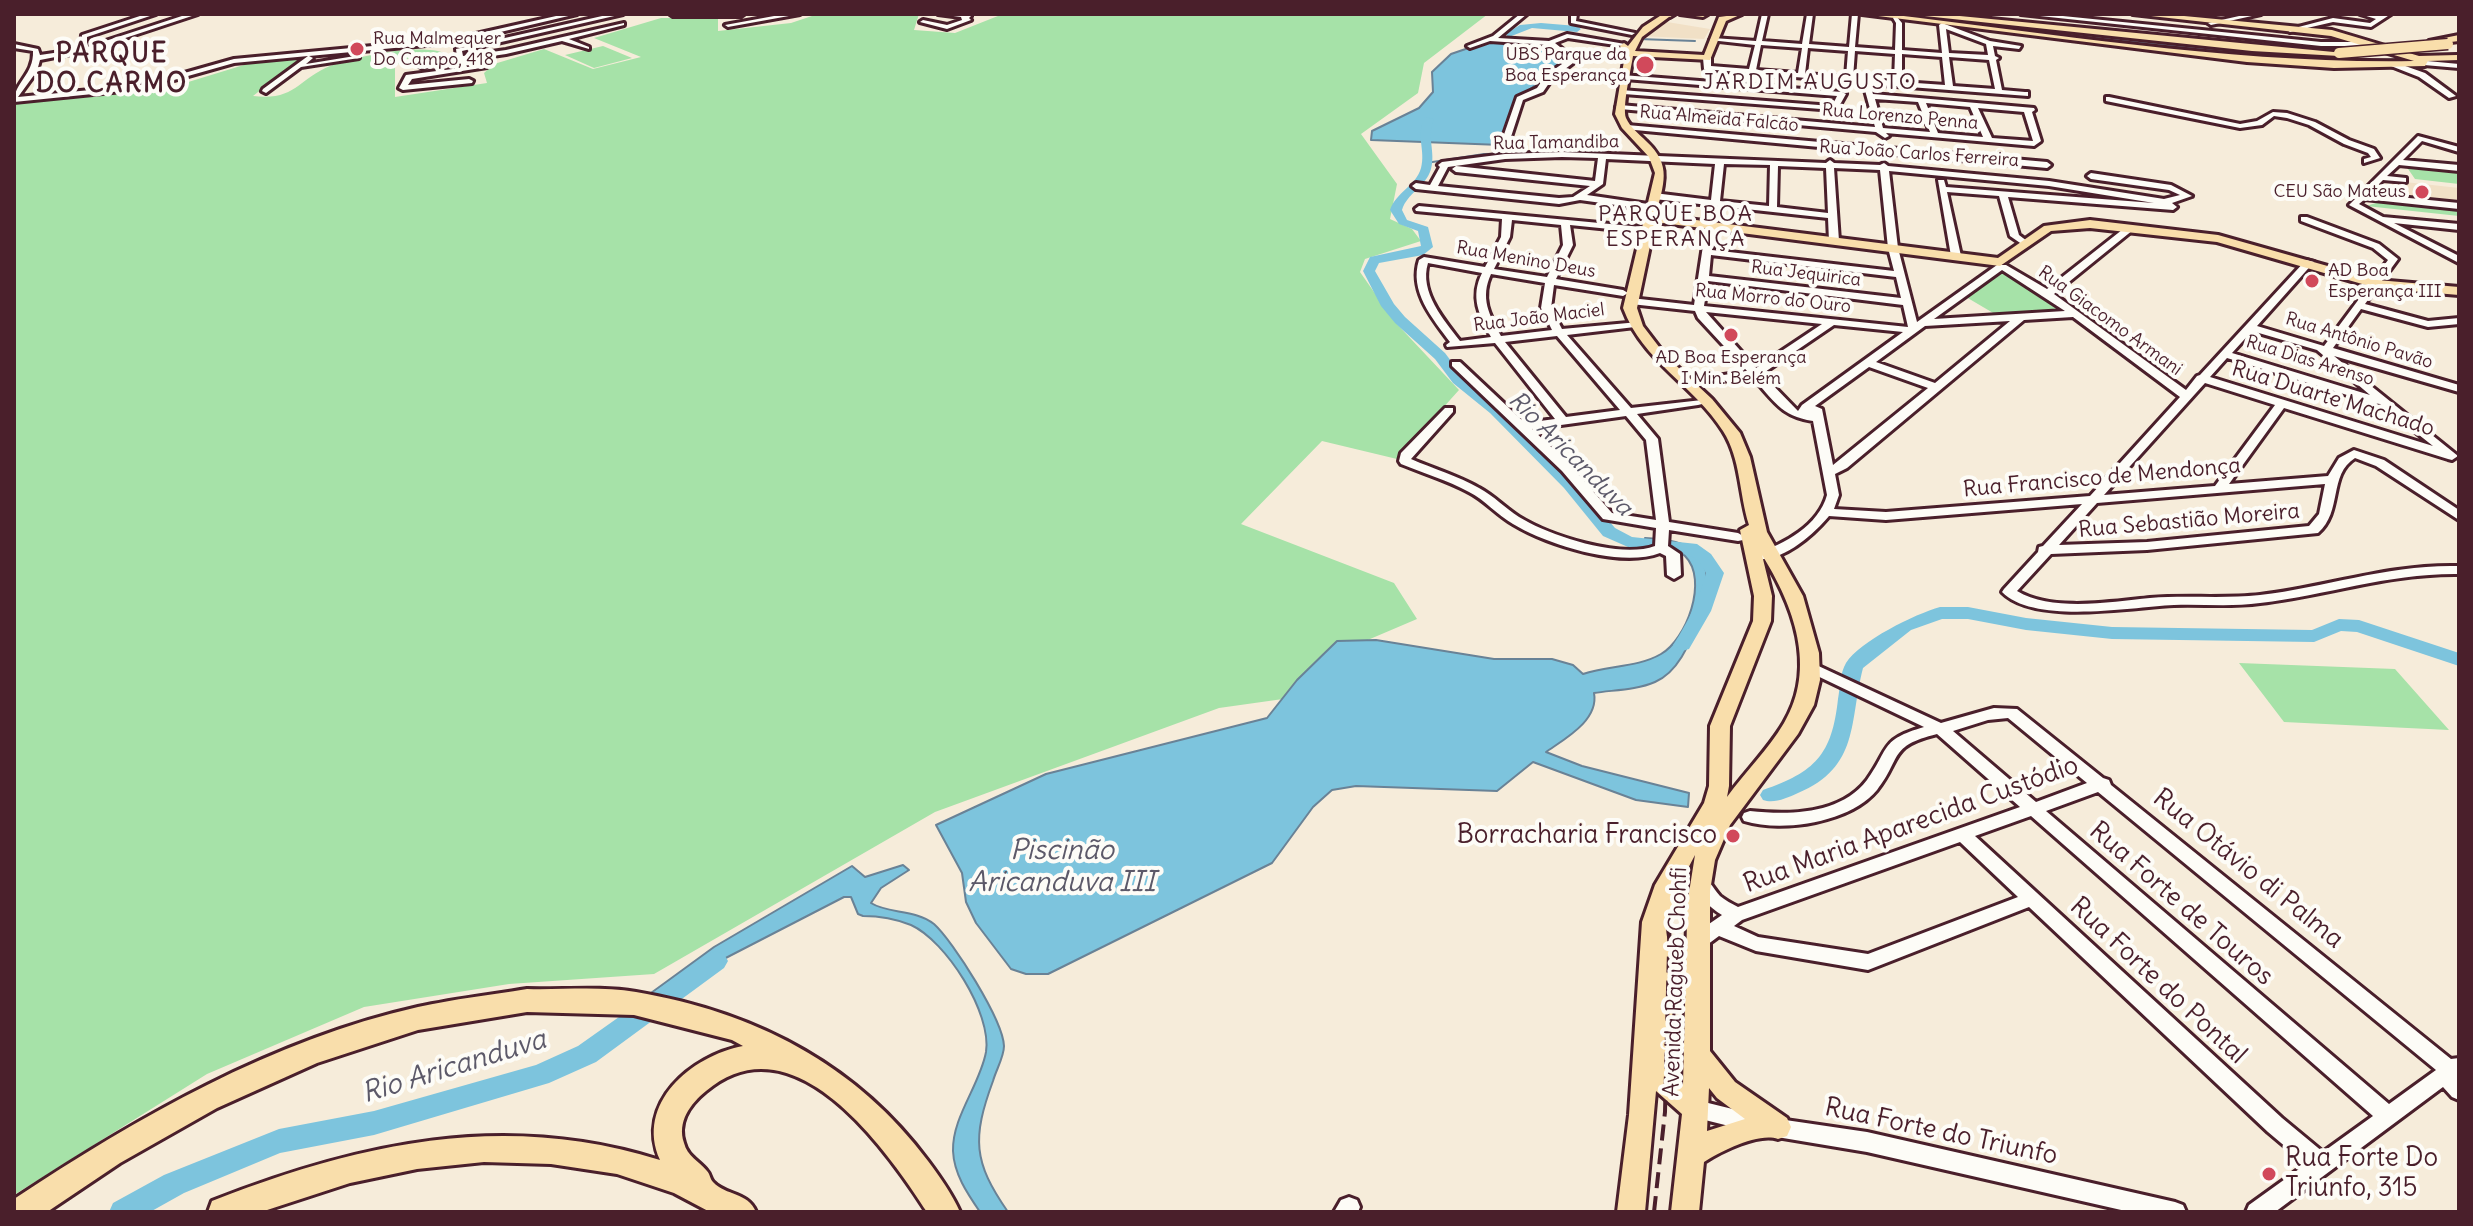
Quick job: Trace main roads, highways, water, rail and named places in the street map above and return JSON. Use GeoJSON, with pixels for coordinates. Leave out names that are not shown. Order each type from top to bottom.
{"type":"FeatureCollection","features":[{"type":"Feature","properties":{"kind":"highway"},"geometry":{"type":"LineString","coordinates":[[1685,14],[1703,14]]}},
{"type":"Feature","properties":{"kind":"highway"},"geometry":{"type":"LineString","coordinates":[[1911,14],[2265,49],[2335,51],[2455,42]]}},
{"type":"Feature","properties":{"kind":"highway"},"geometry":{"type":"LineString","coordinates":[[1967,14],[2335,51],[2434,41],[2455,42]]}},
{"type":"Feature","properties":{"kind":"highway"},"geometry":{"type":"LineString","coordinates":[[1941,19],[2063,26]]}},
{"type":"Feature","properties":{"kind":"highway"},"geometry":{"type":"LineString","coordinates":[[21,1212],[147,1128],[299,1055],[381,1028],[497,1003],[622,1004],[680,1011],[762,1040],[812,1068],[846,1092],[894,1140],[945,1212]]}},
{"type":"Feature","properties":{"kind":"highway"},"geometry":{"type":"LineString","coordinates":[[714,1195],[685,1171],[670,1149],[670,1118],[682,1097],[712,1070],[736,1060],[768,1058],[812,1068]]}},
{"type":"Feature","properties":{"kind":"highway"},"geometry":{"type":"LineString","coordinates":[[223,1212],[339,1170],[480,1148],[593,1155],[679,1178],[741,1212]]}},
{"type":"Feature","properties":{"kind":"main road"},"geometry":{"type":"LineString","coordinates":[[1644,218],[1654,159],[1614,114],[1627,43],[1660,14]]}},
{"type":"Feature","properties":{"kind":"main road"},"geometry":{"type":"LineString","coordinates":[[1644,218],[1660,173],[1654,159],[1621,117],[1627,43],[1670,14]]}},
{"type":"Feature","properties":{"kind":"main road"},"geometry":{"type":"LineString","coordinates":[[1627,43],[1707,62],[1713,40],[1725,17],[1738,14]]}},
{"type":"Feature","properties":{"kind":"main road"},"geometry":{"type":"LineString","coordinates":[[1866,14],[1941,19],[1964,29],[2259,60],[2458,63]]}},
{"type":"Feature","properties":{"kind":"main road"},"geometry":{"type":"LineString","coordinates":[[2137,14],[2351,37],[2424,61]]}},
{"type":"Feature","properties":{"kind":"main road"},"geometry":{"type":"LineString","coordinates":[[2326,33],[2424,61]]}},
{"type":"Feature","properties":{"kind":"main road"},"geometry":{"type":"LineString","coordinates":[[1644,218],[1975,258],[2001,265],[2026,244],[2060,225],[2130,228],[2237,242],[2376,284],[2459,291]]}},
{"type":"Feature","properties":{"kind":"main road","name":"Avenida Ragueb Chohfi"},"geometry":{"type":"LineString","coordinates":[[1644,218],[1627,297],[1631,324],[1694,393],[1721,430],[1787,581],[1799,613],[1812,668],[1808,693],[1797,718],[1783,741],[1732,799],[1718,823],[1704,861],[1700,883],[1706,930],[1693,1154],[1685,1212]]}},
{"type":"Feature","properties":{"kind":"main road","name":"Avenida Ragueb Chohfi"},"geometry":{"type":"LineString","coordinates":[[1631,1212],[1642,1115],[1655,924],[1666,885],[1714,804],[1719,786],[1720,726],[1762,621],[1763,596],[1772,552]]}},
{"type":"Feature","properties":{"kind":"main road"},"geometry":{"type":"LineString","coordinates":[[1696,1109],[1671,1090],[1659,1068],[1664,965],[1655,924],[1669,905],[1682,906],[1692,911],[1706,930]]}},
{"type":"Feature","properties":{"kind":"main road"},"geometry":{"type":"LineString","coordinates":[[1693,1154],[1720,1137],[1772,1127],[1731,1094],[1697,1054]]}},
{"type":"Feature","properties":{"kind":"water"},"geometry":{"type":"Polygon","coordinates":[[[1489,41],[1543,44],[1553,48],[1566,62],[1521,96],[1501,145],[1371,140],[1372,131],[1419,108],[1433,92],[1432,72],[1451,54],[1489,41]]]}},
{"type":"Feature","properties":{"kind":"water","name":"Piscinão Aricanduva III"},"geometry":{"type":"Polygon","coordinates":[[[1645,538],[1684,544],[1703,561],[1706,587],[1690,640],[1676,665],[1655,682],[1594,693],[1594,703],[1586,720],[1546,752],[1582,766],[1689,793],[1688,807],[1636,800],[1533,762],[1497,791],[1356,786],[1332,790],[1313,807],[1272,863],[1048,974],[1026,974],[1011,969],[976,923],[966,902],[962,873],[936,825],[1046,774],[1267,718],[1297,680],[1337,641],[1376,640],[1494,659],[1552,659],[1573,665],[1583,674],[1642,662],[1661,654],[1679,636],[1686,623],[1695,594],[1695,579],[1685,556],[1671,548],[1644,544],[1645,538]]]}},
{"type":"Feature","properties":{"kind":"water"},"geometry":{"type":"Polygon","coordinates":[[[903,865],[909,870],[881,888],[871,903],[919,916],[934,924],[976,982],[1001,1034],[1004,1050],[986,1101],[979,1134],[982,1164],[1008,1212],[980,1212],[956,1168],[954,1138],[961,1113],[983,1064],[986,1036],[982,1018],[964,980],[925,933],[899,921],[858,914],[851,897],[844,897],[685,979],[657,1003],[640,1001],[714,947],[852,866],[865,877],[903,865]]]}},
{"type":"Feature","properties":{"kind":"waterway"},"geometry":{"type":"LineString","coordinates":[[1509,34],[1532,25],[1577,29]]}},
{"type":"Feature","properties":{"kind":"waterway"},"geometry":{"type":"LineString","coordinates":[[1982,26],[2289,58]]}},
{"type":"Feature","properties":{"kind":"waterway"},"geometry":{"type":"LineString","coordinates":[[1639,39],[1695,41]]}},
{"type":"Feature","properties":{"kind":"waterway"},"geometry":{"type":"LineString","coordinates":[[2435,56],[2459,53]]}},
{"type":"Feature","properties":{"kind":"waterway"},"geometry":{"type":"LineString","coordinates":[[2344,61],[2404,59]]}},
{"type":"Feature","properties":{"kind":"waterway","name":"Rio Aricanduva"},"geometry":{"type":"LineString","coordinates":[[1429,119],[1425,132],[1426,169],[1420,181],[1401,198],[1396,210],[1403,222],[1424,229],[1427,247],[1419,252],[1374,260],[1369,271],[1388,306],[1400,320],[1440,356],[1458,380],[1495,410],[1570,485],[1609,532],[1628,542],[1691,548],[1705,558],[1715,573],[1702,611],[1682,645]]}},
{"type":"Feature","properties":{"kind":"waterway"},"geometry":{"type":"LineString","coordinates":[[1426,163],[1484,154],[1550,153]]}},
{"type":"Feature","properties":{"kind":"waterway"},"geometry":{"type":"LineString","coordinates":[[1770,795],[1803,783],[1833,756],[1844,727],[1854,665],[1905,626],[1940,613],[1968,613],[2026,624],[2112,633],[2314,636],[2339,625],[2359,626],[2459,660]]}},
{"type":"Feature","properties":{"kind":"waterway","name":"Rio Aricanduva"},"geometry":{"type":"LineString","coordinates":[[123,1212],[174,1184],[279,1141],[374,1123],[540,1075],[587,1054],[716,961]]}},
{"type":"Feature","properties":{"kind":"railway"},"geometry":{"type":"LineString","coordinates":[[1654,1212],[1665,1112],[1670,910]]}},
{"type":"Feature","properties":{"kind":"place","name":"Rua Malmequer Do Campo, 418"},"geometry":{"type":"Point","coordinates":[357,49]}},
{"type":"Feature","properties":{"kind":"place","name":"UBS Parque da Boa Esperança"},"geometry":{"type":"Point","coordinates":[1645,65]}},
{"type":"Feature","properties":{"kind":"place","name":"CEU São Mateus"},"geometry":{"type":"Point","coordinates":[2422,192]}},
{"type":"Feature","properties":{"kind":"place","name":"AD Boa Esperança III"},"geometry":{"type":"Point","coordinates":[2312,281]}},
{"type":"Feature","properties":{"kind":"place","name":"AD Boa Esperança I Min. Belém"},"geometry":{"type":"Point","coordinates":[1731,335]}},
{"type":"Feature","properties":{"kind":"place","name":"Borracharia Francisco"},"geometry":{"type":"Point","coordinates":[1733,836]}},
{"type":"Feature","properties":{"kind":"place","name":"Rua Forte Do Triunfo, 315"},"geometry":{"type":"Point","coordinates":[2269,1174]}},
{"type":"Feature","properties":{"kind":"district","name":"PARQUE DO CARMO"},"geometry":{"type":"Point","coordinates":[112,70]}},
{"type":"Feature","properties":{"kind":"district","name":"JARDIM AUGUSTO"},"geometry":{"type":"Point","coordinates":[1810,83]}},
{"type":"Feature","properties":{"kind":"district","name":"PARQUE BOA ESPERANÇA"},"geometry":{"type":"Point","coordinates":[1676,228]}}]}
